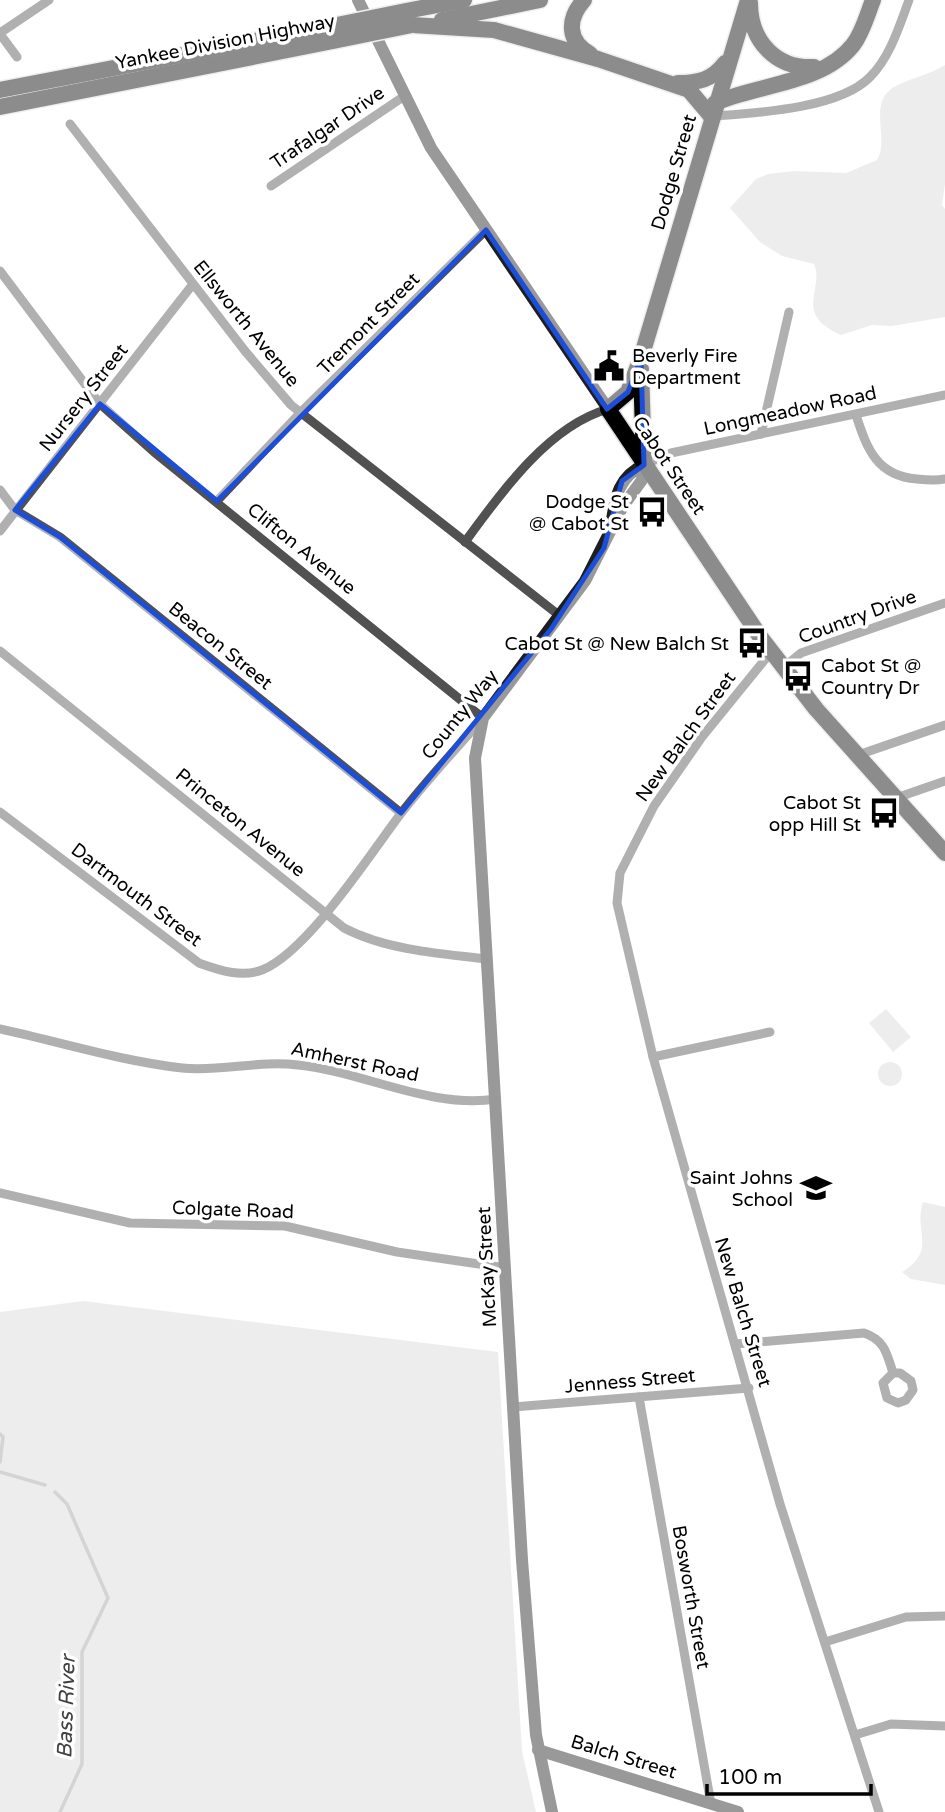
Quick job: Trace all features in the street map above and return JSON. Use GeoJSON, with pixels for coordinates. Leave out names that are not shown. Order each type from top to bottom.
{"type":"FeatureCollection","features":[{"type":"Feature","properties":{"kind":"highway"},"geometry":{"type":"LineString","coordinates":[[409,18],[431,0]]}},
{"type":"Feature","properties":{"kind":"highway","name":"Yankee Division Highway"},"geometry":{"type":"LineString","coordinates":[[409,18],[464,0]]}},
{"type":"Feature","properties":{"kind":"highway","name":"Yankee Division Highway"},"geometry":{"type":"LineString","coordinates":[[0,107],[409,18],[540,0]]}},
{"type":"Feature","properties":{"kind":"highway"},"geometry":{"type":"LineString","coordinates":[[584,0],[572,17],[572,35],[585,52],[598,59]]}},
{"type":"Feature","properties":{"kind":"highway"},"geometry":{"type":"LineString","coordinates":[[749,0],[756,35],[772,55],[796,66],[824,67]]}},
{"type":"Feature","properties":{"kind":"highway","name":"Dodge Street"},"geometry":{"type":"LineString","coordinates":[[608,410],[628,392],[642,358],[713,110],[749,0]]}},
{"type":"Feature","properties":{"kind":"highway"},"geometry":{"type":"LineString","coordinates":[[862,0],[865,20]]}},
{"type":"Feature","properties":{"kind":"highway"},"geometry":{"type":"LineString","coordinates":[[409,18],[494,30],[598,59],[676,83],[713,110],[824,67],[855,43],[873,0]]}},
{"type":"Feature","properties":{"kind":"highway","name":"Yankee Division Highway"},"geometry":{"type":"LineString","coordinates":[[0,90],[330,34]]}},
{"type":"Feature","properties":{"kind":"highway"},"geometry":{"type":"LineString","coordinates":[[676,83],[701,82],[712,77],[729,59]]}},
{"type":"Feature","properties":{"kind":"highway","name":"Dodge Street"},"geometry":{"type":"LineString","coordinates":[[642,358],[644,464]]}},
{"type":"Feature","properties":{"kind":"highway","name":"Cabot Street"},"geometry":{"type":"LineString","coordinates":[[608,410],[783,668],[945,853]]}},
{"type":"Feature","properties":{"kind":"main road","name":"Cabot Street"},"geometry":{"type":"LineString","coordinates":[[358,0],[403,97],[431,148],[608,410]]}},
{"type":"Feature","properties":{"kind":"main road","name":"County Way"},"geometry":{"type":"LineString","coordinates":[[483,718],[590,573],[610,532],[622,481],[644,464]]}},
{"type":"Feature","properties":{"kind":"main road","name":"McKay Street"},"geometry":{"type":"LineString","coordinates":[[483,718],[476,744],[475,767],[513,1407],[538,1750],[552,1812]]}},
{"type":"Feature","properties":{"kind":"main road","name":"Balch Street"},"geometry":{"type":"LineString","coordinates":[[538,1750],[738,1812]]}},
{"type":"Feature","properties":{"kind":"street"},"geometry":{"type":"LineString","coordinates":[[17,57],[0,34],[49,0]]}},
{"type":"Feature","properties":{"kind":"street"},"geometry":{"type":"LineString","coordinates":[[713,110],[809,103],[859,86],[882,63],[909,0]]}},
{"type":"Feature","properties":{"kind":"street","name":"Trafalgar Drive"},"geometry":{"type":"LineString","coordinates":[[271,186],[403,97]]}},
{"type":"Feature","properties":{"kind":"street","name":"Ellsworth Avenue"},"geometry":{"type":"LineString","coordinates":[[70,124],[193,284],[291,405],[560,616]]}},
{"type":"Feature","properties":{"kind":"street","name":"Tremont Street"},"geometry":{"type":"LineString","coordinates":[[216,502],[301,412],[486,230]]}},
{"type":"Feature","properties":{"kind":"street","name":"Clifton Avenue"},"geometry":{"type":"LineString","coordinates":[[0,271],[100,404],[216,502],[483,718]]}},
{"type":"Feature","properties":{"kind":"street","name":"Nursery Street"},"geometry":{"type":"LineString","coordinates":[[0,531],[193,284]]}},
{"type":"Feature","properties":{"kind":"street"},"geometry":{"type":"LineString","coordinates":[[761,435],[789,312]]}},
{"type":"Feature","properties":{"kind":"street","name":"Longmeadow Road"},"geometry":{"type":"LineString","coordinates":[[644,464],[671,453],[945,395]]}},
{"type":"Feature","properties":{"kind":"street"},"geometry":{"type":"LineString","coordinates":[[465,542],[502,492],[538,454],[588,415],[608,410]]}},
{"type":"Feature","properties":{"kind":"street"},"geometry":{"type":"LineString","coordinates":[[856,415],[874,460],[887,472],[909,478],[945,479]]}},
{"type":"Feature","properties":{"kind":"street"},"geometry":{"type":"LineString","coordinates":[[0,490],[15,510]]}},
{"type":"Feature","properties":{"kind":"street"},"geometry":{"type":"LineString","coordinates":[[0,508],[15,510]]}},
{"type":"Feature","properties":{"kind":"street","name":"Beacon Street"},"geometry":{"type":"LineString","coordinates":[[15,510],[60,537],[401,813]]}},
{"type":"Feature","properties":{"kind":"street","name":"Country Drive"},"geometry":{"type":"LineString","coordinates":[[783,668],[801,653],[945,603]]}},
{"type":"Feature","properties":{"kind":"street","name":"Princeton Avenue"},"geometry":{"type":"LineString","coordinates":[[0,651],[326,914],[361,937],[488,959]]}},
{"type":"Feature","properties":{"kind":"street","name":"New Balch Street"},"geometry":{"type":"LineString","coordinates":[[771,652],[702,737],[654,806],[620,873],[617,903],[653,1057],[780,1504],[879,1812]]}},
{"type":"Feature","properties":{"kind":"street","name":"County Way"},"geometry":{"type":"LineString","coordinates":[[326,914],[401,813],[483,718]]}},
{"type":"Feature","properties":{"kind":"street"},"geometry":{"type":"LineString","coordinates":[[858,755],[945,725]]}},
{"type":"Feature","properties":{"kind":"street"},"geometry":{"type":"LineString","coordinates":[[896,797],[945,781]]}},
{"type":"Feature","properties":{"kind":"street","name":"Dartmouth Street"},"geometry":{"type":"LineString","coordinates":[[0,812],[177,949],[199,963],[223,971],[238,974],[261,971],[281,958],[326,914]]}},
{"type":"Feature","properties":{"kind":"street","name":"Amherst Road"},"geometry":{"type":"LineString","coordinates":[[0,1029],[181,1068],[215,1070],[265,1062],[300,1065],[455,1100],[496,1099]]}},
{"type":"Feature","properties":{"kind":"street"},"geometry":{"type":"LineString","coordinates":[[653,1057],[770,1032]]}},
{"type":"Feature","properties":{"kind":"street","name":"Colgate Road"},"geometry":{"type":"LineString","coordinates":[[0,1193],[130,1223],[285,1226],[397,1252],[506,1268]]}},
{"type":"Feature","properties":{"kind":"street"},"geometry":{"type":"LineString","coordinates":[[735,1344],[864,1333],[883,1344],[893,1373]]}},
{"type":"Feature","properties":{"kind":"street","name":"Jenness Street"},"geometry":{"type":"LineString","coordinates":[[513,1407],[749,1388]]}},
{"type":"Feature","properties":{"kind":"street","name":"Bosworth Street"},"geometry":{"type":"LineString","coordinates":[[639,1396],[710,1804]]}},
{"type":"Feature","properties":{"kind":"street"},"geometry":{"type":"LineString","coordinates":[[825,1642],[906,1617],[945,1616]]}},
{"type":"Feature","properties":{"kind":"street"},"geometry":{"type":"LineString","coordinates":[[855,1735],[891,1724],[945,1726]]}},
{"type":"Feature","properties":{"kind":"highlighted area"},"geometry":{"type":"Polygon","coordinates":[[[486,230],[607,409],[628,392],[641,358],[644,465],[622,481],[604,548],[551,629],[401,813],[60,537],[15,510],[100,404],[217,501],[486,230]]]}},
{"type":"Feature","properties":{"kind":"shaded area"},"geometry":{"type":"Polygon","coordinates":[[[945,65],[945,184],[942,205],[945,209],[945,317],[892,326],[872,325],[841,335],[826,327],[814,309],[814,264],[782,256],[760,242],[730,208],[756,179],[768,174],[794,171],[846,173],[877,160],[881,142],[880,112],[886,94],[900,84],[945,65]]]}},
{"type":"Feature","properties":{"kind":"shaded area"},"geometry":{"type":"Polygon","coordinates":[[[886,1009],[911,1037],[893,1052],[869,1023],[886,1009]]]}},
{"type":"Feature","properties":{"kind":"shaded area"},"geometry":{"type":"Polygon","coordinates":[[[890,1062],[898,1066],[902,1074],[898,1082],[890,1086],[882,1082],[878,1074],[882,1066],[890,1062]]]}},
{"type":"Feature","properties":{"kind":"shaded area"},"geometry":{"type":"Polygon","coordinates":[[[923,1202],[945,1207],[945,1285],[911,1279],[902,1272],[913,1264],[922,1248],[923,1202]]]}},
{"type":"Feature","properties":{"kind":"shaded area"},"geometry":{"type":"Polygon","coordinates":[[[83,1301],[498,1352],[522,1751],[536,1812],[0,1812],[0,1312],[83,1301]]]}},
{"type":"Feature","properties":{"kind":"waterway","name":"Bass River"},"geometry":{"type":"LineString","coordinates":[[0,1434],[3,1437],[0,1462]]}},
{"type":"Feature","properties":{"kind":"waterway","name":"Bass River"},"geometry":{"type":"LineString","coordinates":[[0,1472],[45,1485]]}},
{"type":"Feature","properties":{"kind":"waterway","name":"Bass River"},"geometry":{"type":"LineString","coordinates":[[55,1492],[67,1504],[108,1598],[82,1652],[82,1764],[60,1812]]}},
{"type":"Feature","properties":{"kind":"place","name":"Beverly Fire Department"},"geometry":{"type":"Point","coordinates":[609,366]}},
{"type":"Feature","properties":{"kind":"place","name":"Dodge St @ Cabot St"},"geometry":{"type":"Point","coordinates":[652,512]}},
{"type":"Feature","properties":{"kind":"place","name":"Cabot St @ New Balch St"},"geometry":{"type":"Point","coordinates":[752,643]}},
{"type":"Feature","properties":{"kind":"place","name":"Cabot St @ Country Dr"},"geometry":{"type":"Point","coordinates":[798,676]}},
{"type":"Feature","properties":{"kind":"place","name":"Cabot St opp Hill St"},"geometry":{"type":"Point","coordinates":[884,813]}},
{"type":"Feature","properties":{"kind":"place","name":"Saint Johns School"},"geometry":{"type":"Point","coordinates":[816,1188]}}]}
